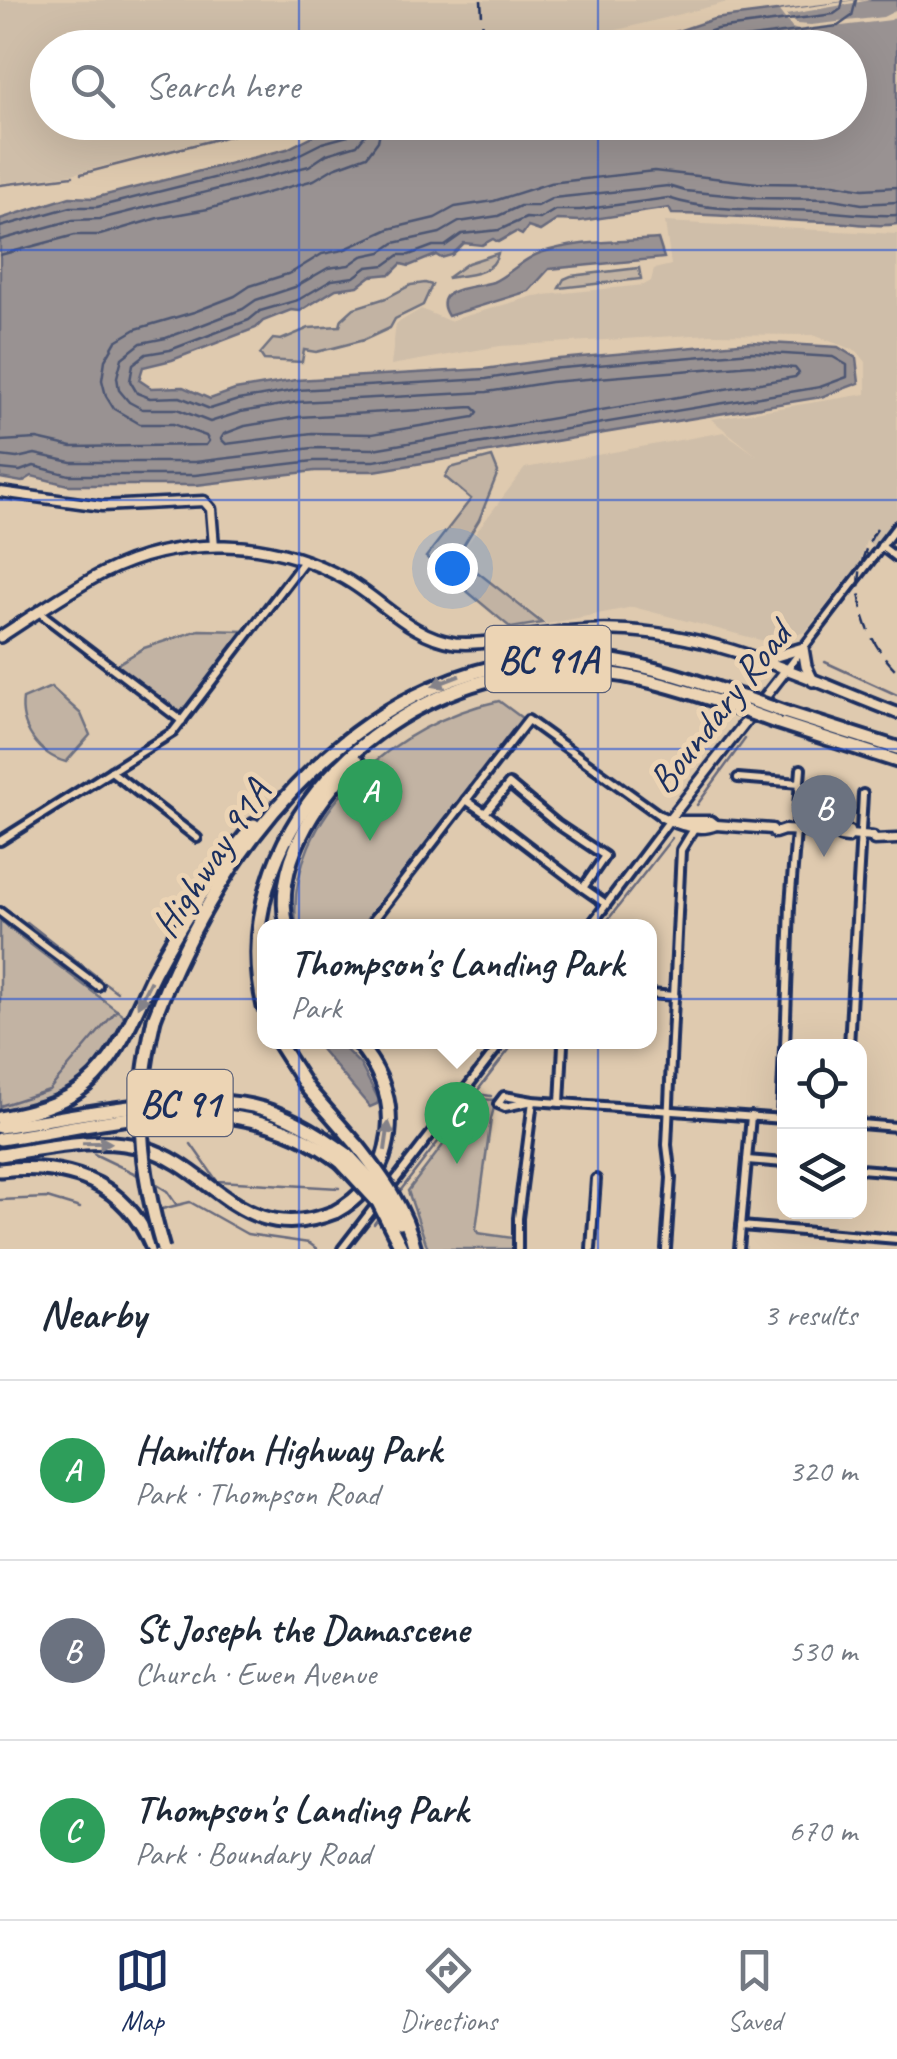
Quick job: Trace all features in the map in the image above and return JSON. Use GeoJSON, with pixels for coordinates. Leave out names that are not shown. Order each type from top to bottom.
{"type":"FeatureCollection","features":[{"type":"Feature","properties":{"kind":"highway","name":"Highway 91A"},"geometry":{"type":"LineString","coordinates":[[163,1249],[151,1208],[140,1134],[143,1068],[154,1018],[170,976],[220,886],[259,830],[304,778],[360,728],[394,705],[455,677],[500,665],[538,659],[607,660],[668,673],[897,761]]}},
{"type":"Feature","properties":{"kind":"highway","name":"Highway 91A"},"geometry":{"type":"LineString","coordinates":[[260,919],[280,850],[304,810],[341,765],[395,721],[428,702],[497,678],[542,671],[609,672],[741,703]]}},
{"type":"Feature","properties":{"kind":"highway"},"geometry":{"type":"LineString","coordinates":[[286,919],[287,882],[299,840],[322,800],[349,768],[386,736],[433,708],[497,678]]}},
{"type":"Feature","properties":{"kind":"highway","name":"Highway 91A"},"geometry":{"type":"LineString","coordinates":[[780,717],[897,748]]}},
{"type":"Feature","properties":{"kind":"highway"},"geometry":{"type":"LineString","coordinates":[[0,1118],[66,1099],[96,1076],[122,1039],[155,971],[212,879],[263,815],[288,788],[304,778]]}},
{"type":"Feature","properties":{"kind":"highway"},"geometry":{"type":"LineString","coordinates":[[282,1049],[349,1154],[394,1194],[409,1224],[414,1249]]}},
{"type":"Feature","properties":{"kind":"highway"},"geometry":{"type":"LineString","coordinates":[[0,1155],[81,1143],[136,1146],[162,1156],[225,1203],[254,1218],[278,1224],[313,1221],[342,1208],[362,1192],[385,1154],[388,1097],[382,1079],[362,1049]]}},
{"type":"Feature","properties":{"kind":"highway","name":"BC 91"},"geometry":{"type":"LineString","coordinates":[[0,1127],[167,1104],[220,1101],[278,1114],[302,1124],[349,1154],[402,1249]]}},
{"type":"Feature","properties":{"kind":"highway","name":"BC 91"},"geometry":{"type":"LineString","coordinates":[[0,1139],[196,1112],[241,1116],[349,1154]]}},
{"type":"Feature","properties":{"kind":"highway"},"geometry":{"type":"LineString","coordinates":[[0,1170],[35,1167],[64,1171],[106,1189],[138,1220],[154,1249]]}},
{"type":"Feature","properties":{"kind":"main road"},"geometry":{"type":"LineString","coordinates":[[0,637],[118,566],[157,553],[214,546],[260,549],[304,561],[341,577],[418,631],[443,640],[479,643],[568,631],[634,631],[692,639],[763,660],[897,713]]}},
{"type":"Feature","properties":{"kind":"main road"},"geometry":{"type":"LineString","coordinates":[[763,660],[803,648],[813,681]]}},
{"type":"Feature","properties":{"kind":"street"},"geometry":{"type":"LineString","coordinates":[[0,492],[102,506],[204,501],[211,509],[214,546]]}},
{"type":"Feature","properties":{"kind":"street","name":"Boundary Road"},"geometry":{"type":"LineString","coordinates":[[595,919],[665,819],[686,800],[897,526]]}},
{"type":"Feature","properties":{"kind":"street"},"geometry":{"type":"LineString","coordinates":[[881,546],[897,558]]}},
{"type":"Feature","properties":{"kind":"street"},"geometry":{"type":"LineString","coordinates":[[0,841],[170,734],[304,561]]}},
{"type":"Feature","properties":{"kind":"street"},"geometry":{"type":"LineString","coordinates":[[39,612],[182,721]]}},
{"type":"Feature","properties":{"kind":"street"},"geometry":{"type":"LineString","coordinates":[[375,919],[528,720],[665,819],[712,828],[716,825],[781,833],[801,831],[807,836],[818,832],[838,834],[840,838],[850,835],[884,841],[897,839]]}},
{"type":"Feature","properties":{"kind":"street"},"geometry":{"type":"LineString","coordinates":[[785,1039],[801,831],[801,770]]}},
{"type":"Feature","properties":{"kind":"street"},"geometry":{"type":"LineString","coordinates":[[111,771],[197,838]]}},
{"type":"Feature","properties":{"kind":"street"},"geometry":{"type":"LineString","coordinates":[[738,778],[800,783]]}},
{"type":"Feature","properties":{"kind":"street"},"geometry":{"type":"LineString","coordinates":[[485,813],[509,784],[557,824],[584,839],[605,856],[583,888]]}},
{"type":"Feature","properties":{"kind":"street"},"geometry":{"type":"LineString","coordinates":[[849,1039],[864,794]]}},
{"type":"Feature","properties":{"kind":"street"},"geometry":{"type":"LineString","coordinates":[[466,800],[606,904]]}},
{"type":"Feature","properties":{"kind":"street"},"geometry":{"type":"LineString","coordinates":[[686,800],[684,812],[692,823]]}},
{"type":"Feature","properties":{"kind":"street"},"geometry":{"type":"LineString","coordinates":[[666,1249],[681,850],[692,823]]}},
{"type":"Feature","properties":{"kind":"street"},"geometry":{"type":"LineString","coordinates":[[0,912],[98,986]]}},
{"type":"Feature","properties":{"kind":"street"},"geometry":{"type":"LineString","coordinates":[[657,995],[675,996]]}},
{"type":"Feature","properties":{"kind":"street"},"geometry":{"type":"LineString","coordinates":[[342,1249],[497,1049]]}},
{"type":"Feature","properties":{"kind":"street"},"geometry":{"type":"LineString","coordinates":[[560,1103],[563,1049]]}},
{"type":"Feature","properties":{"kind":"street"},"geometry":{"type":"LineString","coordinates":[[518,1249],[533,1101],[777,1118]]}},
{"type":"Feature","properties":{"kind":"street"},"geometry":{"type":"LineString","coordinates":[[739,1249],[750,1116]]}},
{"type":"Feature","properties":{"kind":"street"},"geometry":{"type":"LineString","coordinates":[[867,1125],[897,1128]]}},
{"type":"Feature","properties":{"kind":"street"},"geometry":{"type":"LineString","coordinates":[[748,1160],[777,1162]]}},
{"type":"Feature","properties":{"kind":"street"},"geometry":{"type":"LineString","coordinates":[[867,1170],[897,1172]]}},
{"type":"Feature","properties":{"kind":"street"},"geometry":{"type":"LineString","coordinates":[[591,1249],[596,1179]]}},
{"type":"Feature","properties":{"kind":"street"},"geometry":{"type":"LineString","coordinates":[[741,1226],[897,1239]]}},
{"type":"Feature","properties":{"kind":"shaded area"},"geometry":{"type":"Polygon","coordinates":[[[0,0],[736,0],[617,30],[30,30],[30,140],[207,140],[72,174],[0,183],[0,0]]]}},
{"type":"Feature","properties":{"kind":"shaded area"},"geometry":{"type":"Polygon","coordinates":[[[665,222],[897,234],[897,519],[875,547],[866,541],[859,564],[805,632],[768,642],[633,607],[547,624],[458,556],[525,468],[724,432],[756,455],[711,419],[866,394],[866,362],[857,351],[813,335],[711,334],[500,346],[391,365],[396,324],[421,309],[449,321],[534,296],[644,285],[651,281],[654,269],[671,265],[665,222]]]}},
{"type":"Feature","properties":{"kind":"shaded area"},"geometry":{"type":"Polygon","coordinates":[[[498,253],[485,270],[447,278],[468,263],[498,253]]]}},
{"type":"Feature","properties":{"kind":"shaded area"},"geometry":{"type":"Polygon","coordinates":[[[639,268],[641,279],[559,288],[571,276],[639,268]]]}},
{"type":"Feature","properties":{"kind":"shaded area"},"geometry":{"type":"Polygon","coordinates":[[[425,283],[432,285],[423,305],[364,340],[316,352],[304,350],[302,362],[264,360],[260,354],[273,339],[281,340],[309,328],[340,326],[354,308],[425,283]]]}},
{"type":"Feature","properties":{"kind":"shaded area"},"geometry":{"type":"Polygon","coordinates":[[[492,457],[498,472],[479,520],[457,556],[542,623],[511,628],[426,557],[471,499],[445,477],[450,468],[492,457]]]}},
{"type":"Feature","properties":{"kind":"shaded area"},"geometry":{"type":"Polygon","coordinates":[[[199,630],[243,631],[182,713],[116,665],[144,648],[199,630]]]}},
{"type":"Feature","properties":{"kind":"shaded area"},"geometry":{"type":"Polygon","coordinates":[[[51,687],[81,714],[90,735],[66,762],[39,746],[24,720],[23,699],[51,687]]]}},
{"type":"Feature","properties":{"kind":"shaded area"},"geometry":{"type":"Polygon","coordinates":[[[499,701],[522,718],[367,919],[296,919],[297,885],[309,846],[329,811],[356,779],[387,752],[423,729],[499,701]]]}},
{"type":"Feature","properties":{"kind":"shaded area"},"geometry":{"type":"Polygon","coordinates":[[[0,921],[127,1018],[102,1058],[77,1084],[45,1101],[0,1114],[0,921]]]}},
{"type":"Feature","properties":{"kind":"shaded area"},"geometry":{"type":"Polygon","coordinates":[[[478,1099],[496,1100],[476,1229],[478,1233],[513,1238],[514,1249],[428,1249],[408,1191],[478,1099]]]}},
{"type":"Feature","properties":{"kind":"water"},"geometry":{"type":"Polygon","coordinates":[[[864,0],[897,0],[897,224],[672,214],[669,208],[580,221],[557,220],[540,231],[528,227],[522,235],[516,232],[498,242],[493,239],[482,245],[464,243],[452,255],[436,255],[409,266],[401,264],[391,274],[371,276],[358,286],[336,289],[300,311],[291,310],[263,321],[256,328],[143,367],[139,380],[151,388],[183,387],[210,399],[235,390],[296,380],[485,369],[751,342],[838,347],[856,358],[859,383],[821,397],[374,471],[315,471],[196,485],[68,485],[32,476],[22,482],[0,478],[0,219],[70,197],[94,198],[287,149],[305,140],[867,140],[867,30],[681,30],[714,19],[864,0]]]}},
{"type":"Feature","properties":{"kind":"water"},"geometry":{"type":"Polygon","coordinates":[[[658,239],[664,258],[549,269],[529,291],[448,316],[444,306],[449,294],[493,282],[540,253],[584,244],[658,239]]]}},
{"type":"Feature","properties":{"kind":"water"},"geometry":{"type":"Polygon","coordinates":[[[321,1049],[345,1049],[360,1064],[379,1100],[370,1107],[321,1049]]]}},
{"type":"Feature","properties":{"kind":"pier"},"geometry":{"type":"Polygon","coordinates":[[[871,0],[786,15],[796,24],[811,25],[883,17],[897,10],[897,15],[891,20],[798,30],[779,11],[871,0]]]}},
{"type":"Feature","properties":{"kind":"waterway"},"geometry":{"type":"LineString","coordinates":[[81,174],[213,140]]}},
{"type":"Feature","properties":{"kind":"waterway"},"geometry":{"type":"LineString","coordinates":[[0,185],[73,176]]}},
{"type":"Feature","properties":{"kind":"waterway"},"geometry":{"type":"LineString","coordinates":[[825,662],[897,695]]}},
{"type":"Feature","properties":{"kind":"waterway"},"geometry":{"type":"LineString","coordinates":[[697,805],[745,739]]}},
{"type":"Feature","properties":{"kind":"waterway"},"geometry":{"type":"LineString","coordinates":[[608,919],[672,838]]}},
{"type":"Feature","properties":{"kind":"waterway"},"geometry":{"type":"LineString","coordinates":[[27,922],[100,979]]}},
{"type":"Feature","properties":{"kind":"waterway"},"geometry":{"type":"LineString","coordinates":[[105,983],[117,992]]}},
{"type":"Feature","properties":{"kind":"waterway"},"geometry":{"type":"LineString","coordinates":[[0,1106],[49,1090],[117,1010]]}},
{"type":"Feature","properties":{"kind":"waterway"},"geometry":{"type":"LineString","coordinates":[[397,1195],[510,1049]]}},
{"type":"Feature","properties":{"kind":"waterway"},"geometry":{"type":"LineString","coordinates":[[477,1094],[491,1096]]}},
{"type":"Feature","properties":{"kind":"waterway"},"geometry":{"type":"LineString","coordinates":[[191,1144],[217,1181],[339,1188]]}},
{"type":"Feature","properties":{"kind":"waterway"},"geometry":{"type":"LineString","coordinates":[[94,1154],[142,1177]]}},
{"type":"Feature","properties":{"kind":"waterway"},"geometry":{"type":"LineString","coordinates":[[154,1183],[167,1191],[176,1204]]}},
{"type":"Feature","properties":{"kind":"waterway"},"geometry":{"type":"LineString","coordinates":[[0,1200],[47,1198],[80,1208]]}},
{"type":"Feature","properties":{"kind":"waterway"},"geometry":{"type":"LineString","coordinates":[[158,1210],[190,1202],[247,1234],[309,1243],[317,1249]]}},
{"type":"Feature","properties":{"kind":"waterway"},"geometry":{"type":"LineString","coordinates":[[374,1224],[379,1217]]}},
{"type":"Feature","properties":{"kind":"railway"},"geometry":{"type":"LineString","coordinates":[[481,0],[483,30]]}},
{"type":"Feature","properties":{"kind":"railway"},"geometry":{"type":"LineString","coordinates":[[767,2],[780,0]]}},
{"type":"Feature","properties":{"kind":"railway"},"geometry":{"type":"LineString","coordinates":[[877,529],[861,565],[861,603],[873,640],[897,671]]}},
{"type":"Feature","properties":{"kind":"place","name":"Hamilton Highway Park"},"geometry":{"type":"Point","coordinates":[370,841]}},
{"type":"Feature","properties":{"kind":"place","name":"St Joseph the Damascene"},"geometry":{"type":"Point","coordinates":[824,857]}},
{"type":"Feature","properties":{"kind":"place","name":"Thompson's Landing Park"},"geometry":{"type":"Point","coordinates":[457,1164]}}]}
